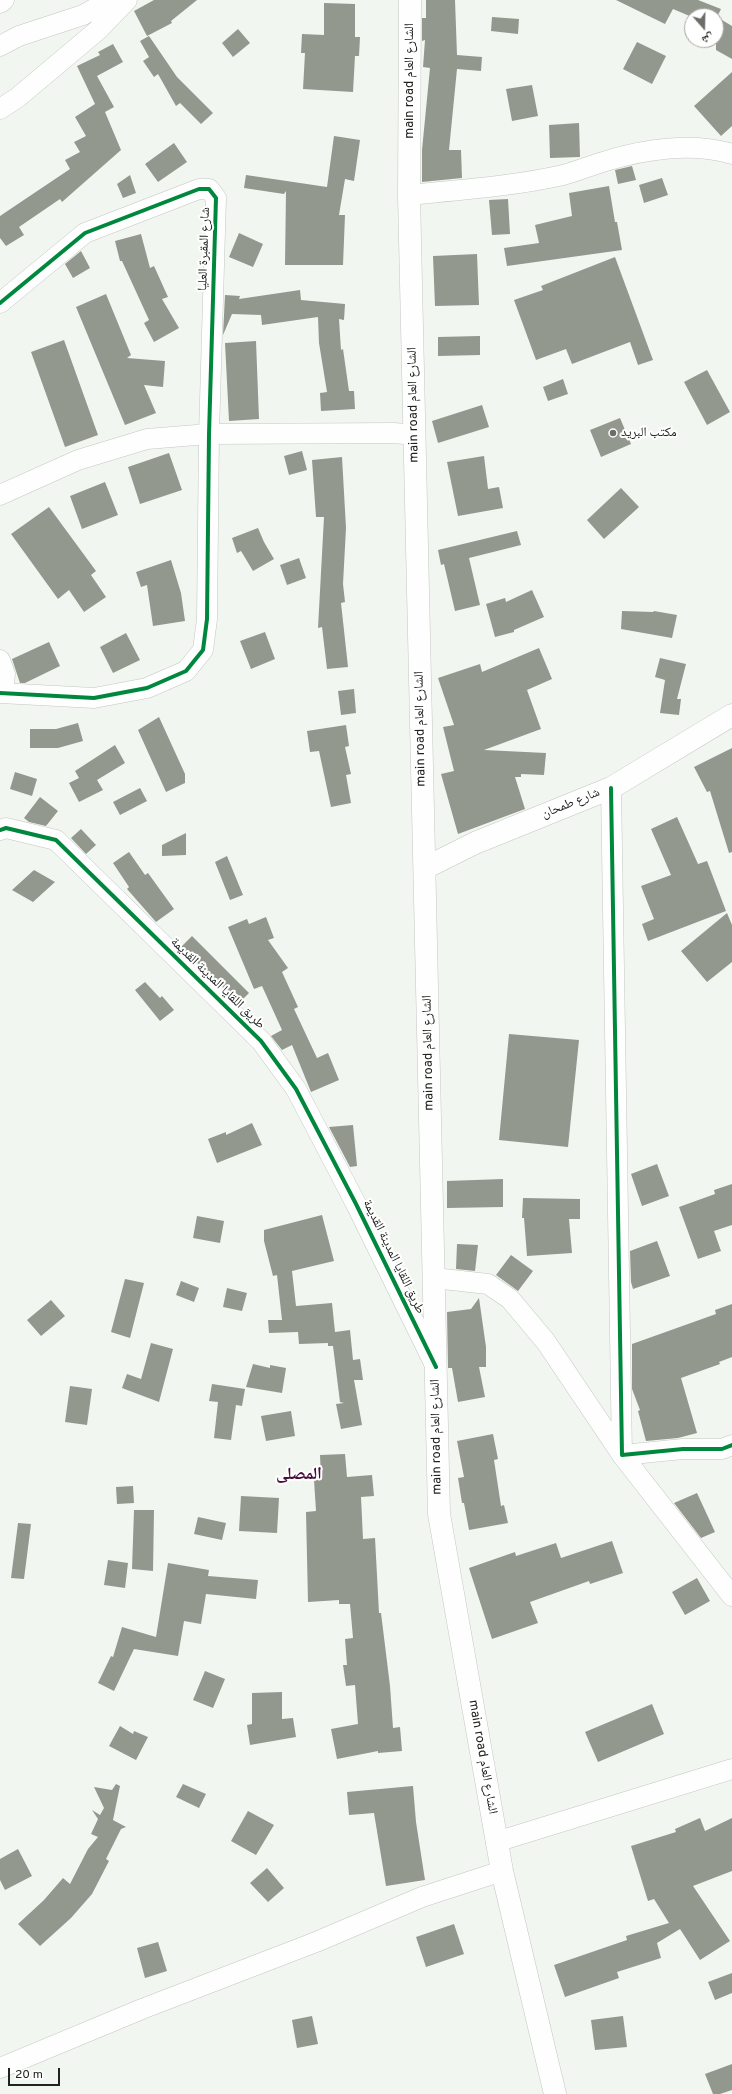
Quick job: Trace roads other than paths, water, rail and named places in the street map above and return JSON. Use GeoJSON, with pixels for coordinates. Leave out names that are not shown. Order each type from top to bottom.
{"type":"FeatureCollection","features":[{"type":"Feature","properties":{"kind":"main road","name":"main road الشارع العام"},"geometry":{"type":"LineString","coordinates":[[410,0],[409,195],[439,1514],[496,1842],[555,2094]]}},
{"type":"Feature","properties":{"kind":"main road","name":"شارع طمحان"},"geometry":{"type":"LineString","coordinates":[[425,868],[475,842],[611,788],[732,715]]}},
{"type":"Feature","properties":{"kind":"street"},"geometry":{"type":"LineString","coordinates":[[0,3],[4,0]]}},
{"type":"Feature","properties":{"kind":"street"},"geometry":{"type":"LineString","coordinates":[[0,46],[19,36],[83,15],[110,0]]}},
{"type":"Feature","properties":{"kind":"street"},"geometry":{"type":"LineString","coordinates":[[0,109],[17,98],[98,30],[128,0]]}},
{"type":"Feature","properties":{"kind":"street"},"geometry":{"type":"LineString","coordinates":[[409,195],[488,186],[563,175],[608,160],[665,148],[717,150],[732,154]]}},
{"type":"Feature","properties":{"kind":"street","name":"شارع المقبرة العليا"},"geometry":{"type":"LineString","coordinates":[[0,303],[85,232],[199,189],[209,189],[216,198],[209,434]]}},
{"type":"Feature","properties":{"kind":"street"},"geometry":{"type":"LineString","coordinates":[[0,495],[78,460],[147,439],[209,434],[394,433],[415,435]]}},
{"type":"Feature","properties":{"kind":"street"},"geometry":{"type":"LineString","coordinates":[[0,660],[5,674],[2,693],[94,698],[147,688],[186,671],[203,650],[207,619],[209,434]]}},
{"type":"Feature","properties":{"kind":"street"},"geometry":{"type":"LineString","coordinates":[[611,788],[622,1455]]}},
{"type":"Feature","properties":{"kind":"street","name":"طريق اللقايا المدينة القديمة"},"geometry":{"type":"LineString","coordinates":[[0,830],[6,828],[56,840],[261,1041],[296,1089],[356,1204],[436,1367]]}},
{"type":"Feature","properties":{"kind":"street"},"geometry":{"type":"LineString","coordinates":[[434,1278],[488,1284],[510,1299],[546,1342],[622,1455],[732,1596]]}},
{"type":"Feature","properties":{"kind":"street"},"geometry":{"type":"LineString","coordinates":[[622,1455],[683,1449],[722,1449],[732,1445]]}},
{"type":"Feature","properties":{"kind":"street"},"geometry":{"type":"LineString","coordinates":[[496,1842],[732,1769]]}},
{"type":"Feature","properties":{"kind":"street"},"geometry":{"type":"LineString","coordinates":[[0,2068],[142,2009],[316,1942],[422,1897],[502,1871]]}},
{"type":"Feature","properties":{"kind":"place","name":"مكتب البريد"},"geometry":{"type":"Point","coordinates":[613,433]}},
{"type":"Feature","properties":{"kind":"district","name":"المصلى"},"geometry":{"type":"Point","coordinates":[299,1476]}}]}
